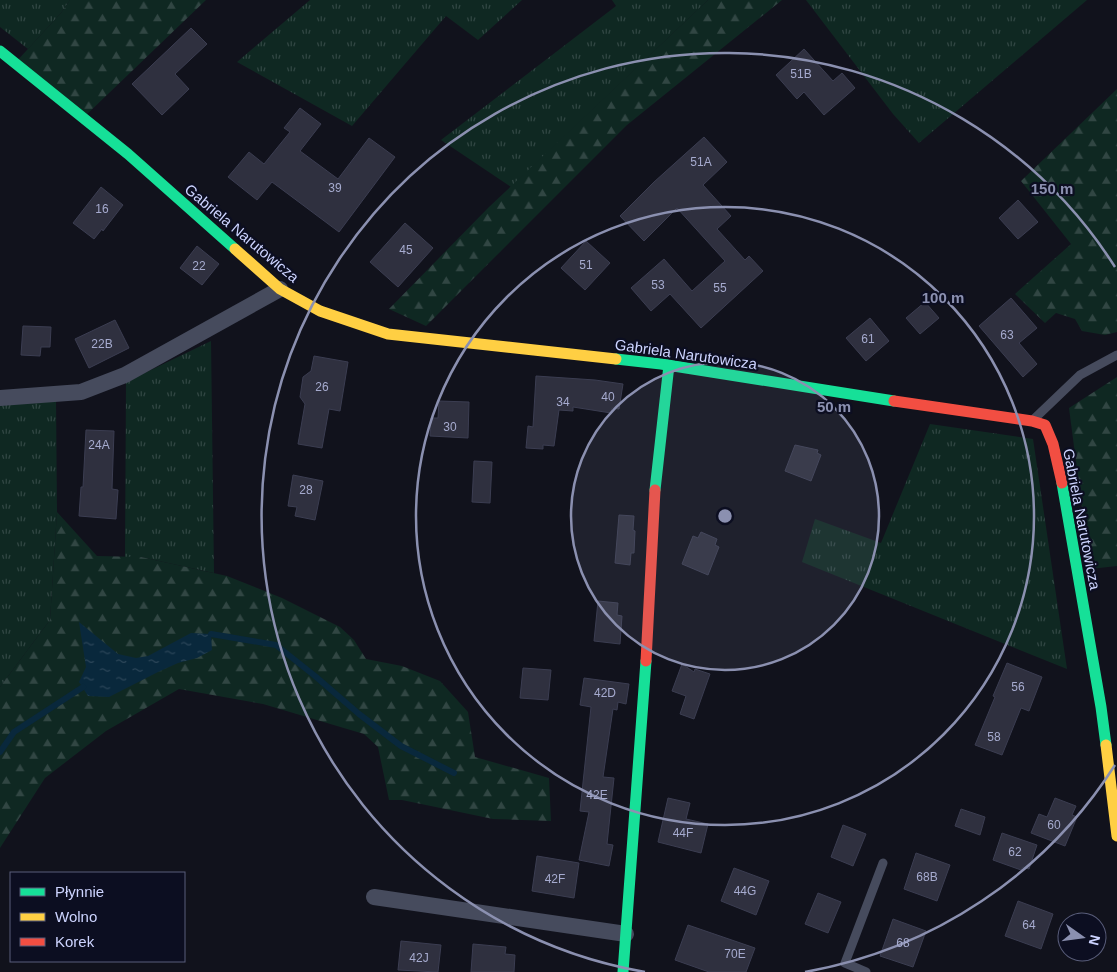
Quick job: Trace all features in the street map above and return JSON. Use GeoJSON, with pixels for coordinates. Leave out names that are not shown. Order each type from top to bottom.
{"type":"FeatureCollection","features":[{"type":"Feature","properties":{"kind":"street","name":"Gabriela Narutowicza"},"geometry":{"type":"LineString","coordinates":[[0,50],[128,154],[280,289],[320,311],[388,334],[669,365],[983,416],[1032,421],[1044,425],[1053,444],[1062,484],[1101,707],[1117,836]]}},
{"type":"Feature","properties":{"kind":"street"},"geometry":{"type":"LineString","coordinates":[[0,398],[81,392],[125,375],[280,289]]}},
{"type":"Feature","properties":{"kind":"street"},"geometry":{"type":"LineString","coordinates":[[623,972],[646,661],[653,512],[669,365]]}},
{"type":"Feature","properties":{"kind":"street"},"geometry":{"type":"LineString","coordinates":[[374,896],[626,934]]}},
{"type":"Feature","properties":{"kind":"lane"},"geometry":{"type":"LineString","coordinates":[[1032,421],[1080,374],[1117,355]]}},
{"type":"Feature","properties":{"kind":"lane"},"geometry":{"type":"LineString","coordinates":[[866,972],[845,963],[883,863]]}},
{"type":"Feature","properties":{"kind":"green space"},"geometry":{"type":"Polygon","coordinates":[[[0,0],[70,0],[61,13],[28,49],[0,27],[0,0]]]}},
{"type":"Feature","properties":{"kind":"green space"},"geometry":{"type":"Polygon","coordinates":[[[70,0],[206,0],[83,118],[15,63],[61,13],[70,0]]]}},
{"type":"Feature","properties":{"kind":"green space"},"geometry":{"type":"Polygon","coordinates":[[[310,0],[522,0],[478,40],[446,16],[352,126],[237,62],[310,0]]]}},
{"type":"Feature","properties":{"kind":"green space"},"geometry":{"type":"Polygon","coordinates":[[[612,0],[708,0],[511,187],[441,140],[616,6],[612,0]]]}},
{"type":"Feature","properties":{"kind":"green space"},"geometry":{"type":"Polygon","coordinates":[[[708,0],[782,0],[627,125],[426,326],[389,309],[489,207],[708,0]]]}},
{"type":"Feature","properties":{"kind":"green space"},"geometry":{"type":"Polygon","coordinates":[[[806,0],[1087,0],[919,143],[893,114],[806,0]]]}},
{"type":"Feature","properties":{"kind":"green space"},"geometry":{"type":"Polygon","coordinates":[[[1117,89],[1117,332],[1105,335],[1082,331],[1075,319],[1056,313],[1045,323],[1015,294],[1071,244],[1021,181],[1117,89]]]}},
{"type":"Feature","properties":{"kind":"green space"},"geometry":{"type":"Polygon","coordinates":[[[211,341],[214,573],[141,557],[125,557],[126,382],[211,341]]]}},
{"type":"Feature","properties":{"kind":"green space"},"geometry":{"type":"Polygon","coordinates":[[[1117,377],[1117,566],[1090,569],[1069,408],[1117,377]]]}},
{"type":"Feature","properties":{"kind":"green space"},"geometry":{"type":"Polygon","coordinates":[[[56,399],[57,512],[50,620],[0,687],[0,404],[56,399]]]}},
{"type":"Feature","properties":{"kind":"green space"},"geometry":{"type":"Polygon","coordinates":[[[930,424],[1033,439],[1067,669],[802,562],[815,519],[881,543],[930,424]]]}},
{"type":"Feature","properties":{"kind":"green space"},"geometry":{"type":"Polygon","coordinates":[[[57,512],[97,556],[141,557],[227,576],[282,598],[340,627],[354,640],[366,659],[402,666],[440,681],[468,712],[475,757],[549,778],[551,821],[493,819],[402,800],[389,800],[378,747],[364,734],[263,704],[179,689],[106,731],[45,778],[0,848],[0,687],[50,620],[57,512]]]}},
{"type":"Feature","properties":{"kind":"water"},"geometry":{"type":"Polygon","coordinates":[[[79,622],[118,654],[136,658],[148,656],[191,633],[211,634],[212,650],[197,658],[178,663],[158,672],[109,697],[88,696],[79,682],[86,667],[79,622]]]}},
{"type":"Feature","properties":{"kind":"building"},"geometry":{"type":"Polygon","coordinates":[[[191,28],[207,44],[175,74],[189,89],[162,115],[132,84],[191,28]]]}},
{"type":"Feature","properties":{"kind":"building"},"geometry":{"type":"Polygon","coordinates":[[[804,49],[833,81],[842,73],[855,88],[824,115],[804,92],[797,99],[776,75],[804,49]]]}},
{"type":"Feature","properties":{"kind":"building"},"geometry":{"type":"Polygon","coordinates":[[[300,108],[321,124],[300,151],[338,179],[369,138],[395,157],[339,232],[272,182],[257,200],[228,177],[249,152],[264,164],[290,132],[284,128],[300,108]]]}},
{"type":"Feature","properties":{"kind":"building"},"geometry":{"type":"Polygon","coordinates":[[[704,137],[727,162],[703,185],[731,216],[717,229],[745,260],[749,256],[763,271],[701,328],[670,294],[651,311],[631,288],[664,259],[692,291],[725,261],[677,208],[644,241],[620,216],[704,137]]]}},
{"type":"Feature","properties":{"kind":"building"},"geometry":{"type":"Polygon","coordinates":[[[101,187],[123,205],[103,231],[102,229],[94,239],[73,223],[101,187]]]}},
{"type":"Feature","properties":{"kind":"building"},"geometry":{"type":"Polygon","coordinates":[[[1018,200],[1038,222],[1018,239],[999,218],[1018,200]]]}},
{"type":"Feature","properties":{"kind":"building"},"geometry":{"type":"Polygon","coordinates":[[[405,223],[433,248],[398,287],[370,262],[405,223]]]}},
{"type":"Feature","properties":{"kind":"building"},"geometry":{"type":"Polygon","coordinates":[[[586,241],[610,263],[585,290],[561,268],[586,241]]]}},
{"type":"Feature","properties":{"kind":"building"},"geometry":{"type":"Polygon","coordinates":[[[197,246],[219,264],[202,285],[180,268],[197,246]]]}},
{"type":"Feature","properties":{"kind":"building"},"geometry":{"type":"Polygon","coordinates":[[[1011,298],[1037,328],[1019,343],[1037,364],[1023,377],[979,326],[1011,298]]]}},
{"type":"Feature","properties":{"kind":"building"},"geometry":{"type":"Polygon","coordinates":[[[925,302],[939,318],[920,334],[906,318],[925,302]]]}},
{"type":"Feature","properties":{"kind":"building"},"geometry":{"type":"Polygon","coordinates":[[[870,318],[889,341],[866,361],[846,338],[870,318]]]}},
{"type":"Feature","properties":{"kind":"building"},"geometry":{"type":"Polygon","coordinates":[[[115,320],[129,348],[89,368],[75,339],[115,320]]]}},
{"type":"Feature","properties":{"kind":"building"},"geometry":{"type":"Polygon","coordinates":[[[23,326],[51,327],[50,347],[41,347],[40,356],[21,355],[23,326]]]}},
{"type":"Feature","properties":{"kind":"building"},"geometry":{"type":"Polygon","coordinates":[[[314,356],[348,362],[340,411],[329,409],[322,448],[298,444],[305,404],[300,397],[303,377],[311,371],[314,356]]]}},
{"type":"Feature","properties":{"kind":"building"},"geometry":{"type":"Polygon","coordinates":[[[536,376],[623,384],[619,409],[612,408],[611,413],[573,407],[573,411],[559,410],[554,446],[543,445],[543,449],[526,448],[528,426],[533,427],[536,376]]]}},
{"type":"Feature","properties":{"kind":"building"},"geometry":{"type":"Polygon","coordinates":[[[439,401],[469,402],[468,438],[430,436],[431,418],[438,418],[439,401]]]}},
{"type":"Feature","properties":{"kind":"building"},"geometry":{"type":"Polygon","coordinates":[[[86,430],[114,431],[112,489],[118,490],[116,519],[79,516],[81,487],[83,487],[86,430]]]}},
{"type":"Feature","properties":{"kind":"building"},"geometry":{"type":"Polygon","coordinates":[[[795,445],[818,450],[817,453],[821,455],[811,481],[785,471],[795,445]]]}},
{"type":"Feature","properties":{"kind":"building"},"geometry":{"type":"Polygon","coordinates":[[[474,461],[492,462],[490,503],[472,502],[474,461]]]}},
{"type":"Feature","properties":{"kind":"building"},"geometry":{"type":"Polygon","coordinates":[[[293,475],[323,481],[315,520],[295,516],[297,507],[288,506],[293,475]]]}},
{"type":"Feature","properties":{"kind":"building"},"geometry":{"type":"Polygon","coordinates":[[[619,515],[634,516],[634,553],[631,553],[630,565],[615,563],[619,515]]]}},
{"type":"Feature","properties":{"kind":"building"},"geometry":{"type":"Polygon","coordinates":[[[701,532],[717,539],[715,545],[719,547],[708,575],[682,564],[693,536],[698,538],[701,532]]]}},
{"type":"Feature","properties":{"kind":"building"},"geometry":{"type":"Polygon","coordinates":[[[598,601],[618,603],[617,615],[622,616],[620,644],[594,641],[598,601]]]}},
{"type":"Feature","properties":{"kind":"building"},"geometry":{"type":"Polygon","coordinates":[[[1007,663],[1042,677],[1029,711],[1021,708],[1002,755],[975,745],[1007,663]]]}},
{"type":"Feature","properties":{"kind":"building"},"geometry":{"type":"Polygon","coordinates":[[[682,664],[694,672],[695,669],[710,674],[694,719],[680,714],[686,696],[672,691],[682,664]]]}},
{"type":"Feature","properties":{"kind":"building"},"geometry":{"type":"Polygon","coordinates":[[[523,668],[551,670],[548,700],[520,698],[523,668]]]}},
{"type":"Feature","properties":{"kind":"building"},"geometry":{"type":"Polygon","coordinates":[[[584,678],[629,684],[626,704],[618,702],[617,710],[613,709],[603,777],[614,778],[607,844],[613,845],[609,866],[579,860],[589,812],[580,811],[591,707],[580,705],[584,678]]]}},
{"type":"Feature","properties":{"kind":"building"},"geometry":{"type":"Polygon","coordinates":[[[668,798],[690,803],[686,819],[708,824],[701,853],[658,842],[668,798]]]}},
{"type":"Feature","properties":{"kind":"building"},"geometry":{"type":"Polygon","coordinates":[[[1055,798],[1076,806],[1072,815],[1077,817],[1065,846],[1031,833],[1039,814],[1047,817],[1055,798]]]}},
{"type":"Feature","properties":{"kind":"building"},"geometry":{"type":"Polygon","coordinates":[[[961,809],[985,817],[980,835],[955,826],[961,809]]]}},
{"type":"Feature","properties":{"kind":"building"},"geometry":{"type":"Polygon","coordinates":[[[843,825],[866,834],[853,866],[831,857],[843,825]]]}},
{"type":"Feature","properties":{"kind":"building"},"geometry":{"type":"Polygon","coordinates":[[[1002,833],[1037,845],[1029,869],[1023,867],[1021,870],[993,860],[1002,833]]]}},
{"type":"Feature","properties":{"kind":"building"},"geometry":{"type":"Polygon","coordinates":[[[916,853],[950,865],[937,901],[904,889],[916,853]]]}},
{"type":"Feature","properties":{"kind":"building"},"geometry":{"type":"Polygon","coordinates":[[[537,856],[579,863],[574,898],[532,891],[537,856]]]}},
{"type":"Feature","properties":{"kind":"building"},"geometry":{"type":"Polygon","coordinates":[[[734,868],[769,881],[756,915],[721,901],[734,868]]]}},
{"type":"Feature","properties":{"kind":"building"},"geometry":{"type":"Polygon","coordinates":[[[818,893],[841,902],[828,933],[805,924],[818,893]]]}},
{"type":"Feature","properties":{"kind":"building"},"geometry":{"type":"Polygon","coordinates":[[[1018,901],[1053,914],[1041,949],[1005,936],[1018,901]]]}},
{"type":"Feature","properties":{"kind":"building"},"geometry":{"type":"Polygon","coordinates":[[[893,919],[926,931],[913,967],[880,956],[893,919]]]}},
{"type":"Feature","properties":{"kind":"building"},"geometry":{"type":"Polygon","coordinates":[[[688,925],[755,948],[746,972],[709,972],[675,960],[688,925]]]}},
{"type":"Feature","properties":{"kind":"building"},"geometry":{"type":"Polygon","coordinates":[[[401,941],[441,945],[438,972],[398,970],[401,941]]]}},
{"type":"Feature","properties":{"kind":"building"},"geometry":{"type":"Polygon","coordinates":[[[473,944],[506,947],[505,954],[515,955],[514,972],[471,972],[473,944]]]}},
{"type":"Feature","properties":{"kind":"waterway"},"geometry":{"type":"LineString","coordinates":[[211,634],[276,645],[359,714],[401,746],[454,773]]}},
{"type":"Feature","properties":{"kind":"waterway"},"geometry":{"type":"LineString","coordinates":[[0,752],[14,732],[83,687]]}},
{"type":"Feature","properties":{"kind":"traffic: fast"},"geometry":{"type":"LineString","coordinates":[[0,51],[128,154],[235,249]]}},
{"type":"Feature","properties":{"kind":"traffic: fast"},"geometry":{"type":"LineString","coordinates":[[616,359],[661,364],[894,401]]}},
{"type":"Feature","properties":{"kind":"traffic: fast"},"geometry":{"type":"LineString","coordinates":[[655,490],[669,365]]}},
{"type":"Feature","properties":{"kind":"traffic: fast"},"geometry":{"type":"LineString","coordinates":[[1062,483],[1106,745]]}},
{"type":"Feature","properties":{"kind":"traffic: fast"},"geometry":{"type":"LineString","coordinates":[[623,972],[646,661]]}},
{"type":"Feature","properties":{"kind":"traffic: slow"},"geometry":{"type":"LineString","coordinates":[[235,249],[280,289],[320,311],[388,334],[616,359]]}},
{"type":"Feature","properties":{"kind":"traffic: slow"},"geometry":{"type":"LineString","coordinates":[[1106,745],[1117,836]]}},
{"type":"Feature","properties":{"kind":"traffic: jam"},"geometry":{"type":"LineString","coordinates":[[894,401],[1032,421],[1045,425],[1053,444],[1062,483]]}},
{"type":"Feature","properties":{"kind":"traffic: jam"},"geometry":{"type":"LineString","coordinates":[[646,661],[655,490]]}}]}
